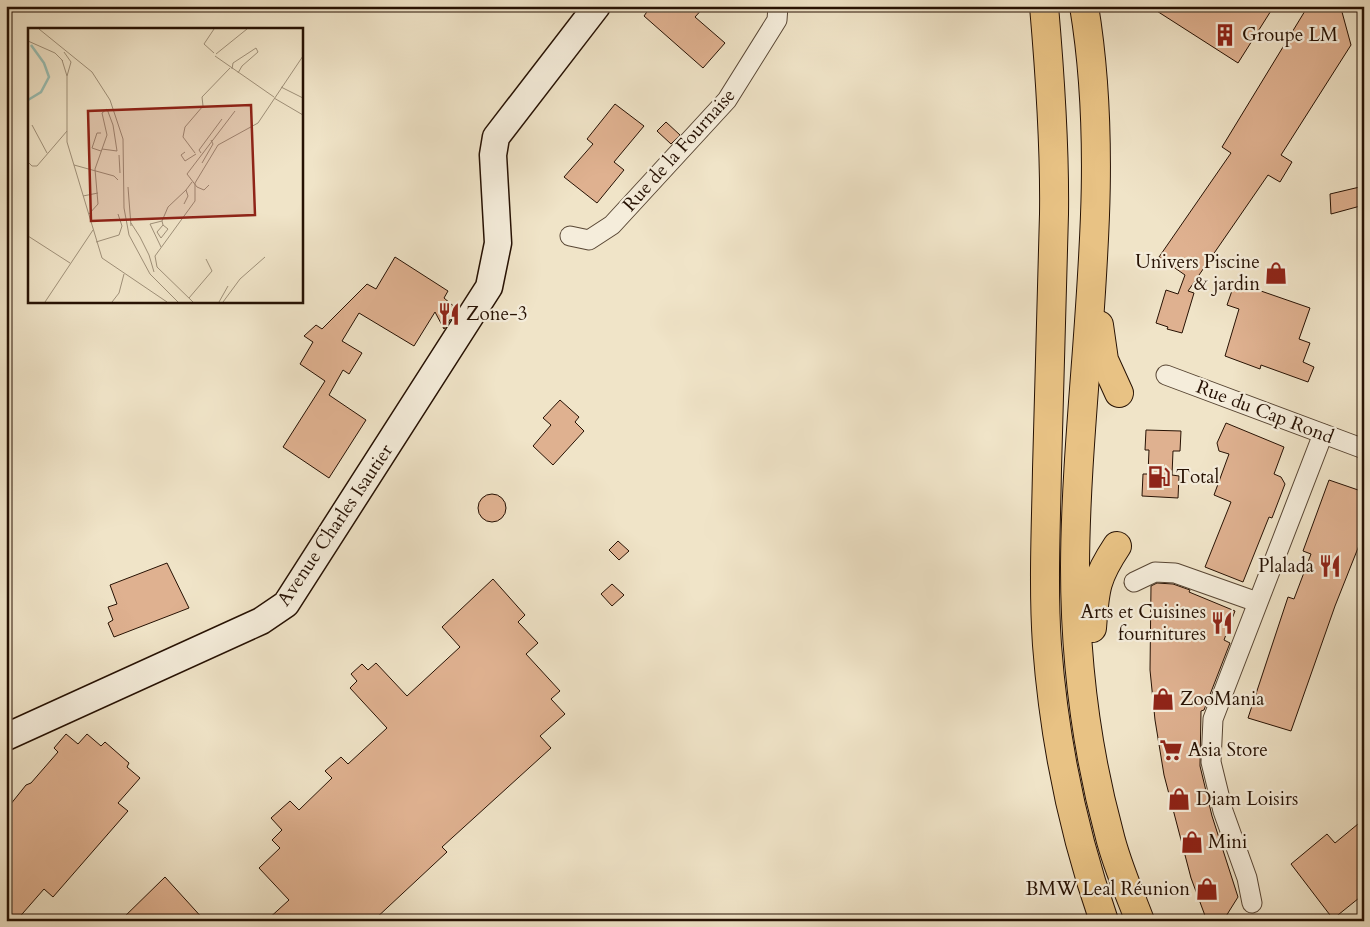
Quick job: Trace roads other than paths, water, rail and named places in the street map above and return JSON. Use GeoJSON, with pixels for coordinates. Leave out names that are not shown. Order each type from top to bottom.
{"type":"FeatureCollection","features":[{"type":"Feature","properties":{"kind":"highway"},"geometry":{"type":"LineString","coordinates":[[1044,6],[1050,85],[1054,211],[1046,526],[1047,644],[1054,706],[1076,829],[1104,921]]}},
{"type":"Feature","properties":{"kind":"highway"},"geometry":{"type":"LineString","coordinates":[[1084,6],[1094,100],[1095,167],[1092,275],[1078,470],[1075,568],[1078,634],[1092,758],[1109,834],[1140,921]]}},
{"type":"Feature","properties":{"kind":"highway"},"geometry":{"type":"LineString","coordinates":[[1092,275],[1104,360],[1119,393]]}},
{"type":"Feature","properties":{"kind":"highway"},"geometry":{"type":"LineString","coordinates":[[1117,546],[1102,569],[1095,592],[1092,639],[1095,690],[1103,744],[1119,824],[1146,921]]}},
{"type":"Feature","properties":{"kind":"street","name":"Avenue Charles Isautier"},"geometry":{"type":"LineString","coordinates":[[6,737],[261,621],[286,604],[488,287],[498,243],[493,155],[496,137],[597,6]]}},
{"type":"Feature","properties":{"kind":"street","name":"Rue de la Fournaise"},"geometry":{"type":"LineString","coordinates":[[570,236],[589,240],[612,225],[727,100],[777,20],[778,6]]}},
{"type":"Feature","properties":{"kind":"street","name":"Rue du Cap Rond"},"geometry":{"type":"LineString","coordinates":[[1166,375],[1364,449]]}},
{"type":"Feature","properties":{"kind":"street"},"geometry":{"type":"LineString","coordinates":[[1252,903],[1247,878],[1224,811],[1210,762],[1213,718],[1323,434]]}},
{"type":"Feature","properties":{"kind":"street"},"geometry":{"type":"LineString","coordinates":[[1134,582],[1155,572],[1175,573],[1257,602]]}},
{"type":"Feature","properties":{"kind":"place","name":"Groupe LM"},"geometry":{"type":"Point","coordinates":[1225,35]}},
{"type":"Feature","properties":{"kind":"place","name":"Univers Piscine & jardin"},"geometry":{"type":"Point","coordinates":[1276,273]}},
{"type":"Feature","properties":{"kind":"place","name":"Zone-3"},"geometry":{"type":"Point","coordinates":[449,314]}},
{"type":"Feature","properties":{"kind":"place","name":"Total"},"geometry":{"type":"Point","coordinates":[1159,477]}},
{"type":"Feature","properties":{"kind":"place","name":"Plalada"},"geometry":{"type":"Point","coordinates":[1330,566]}},
{"type":"Feature","properties":{"kind":"place","name":"Arts et Cuisines fournitures"},"geometry":{"type":"Point","coordinates":[1222,623]}},
{"type":"Feature","properties":{"kind":"place","name":"ZooMania"},"geometry":{"type":"Point","coordinates":[1163,699]}},
{"type":"Feature","properties":{"kind":"place","name":"Asia Store"},"geometry":{"type":"Point","coordinates":[1171,750]}},
{"type":"Feature","properties":{"kind":"place","name":"Diam Loisirs"},"geometry":{"type":"Point","coordinates":[1179,799]}},
{"type":"Feature","properties":{"kind":"place","name":"Mini"},"geometry":{"type":"Point","coordinates":[1192,842]}},
{"type":"Feature","properties":{"kind":"place","name":"BMW Leal Réunion"},"geometry":{"type":"Point","coordinates":[1207,889]}}]}
